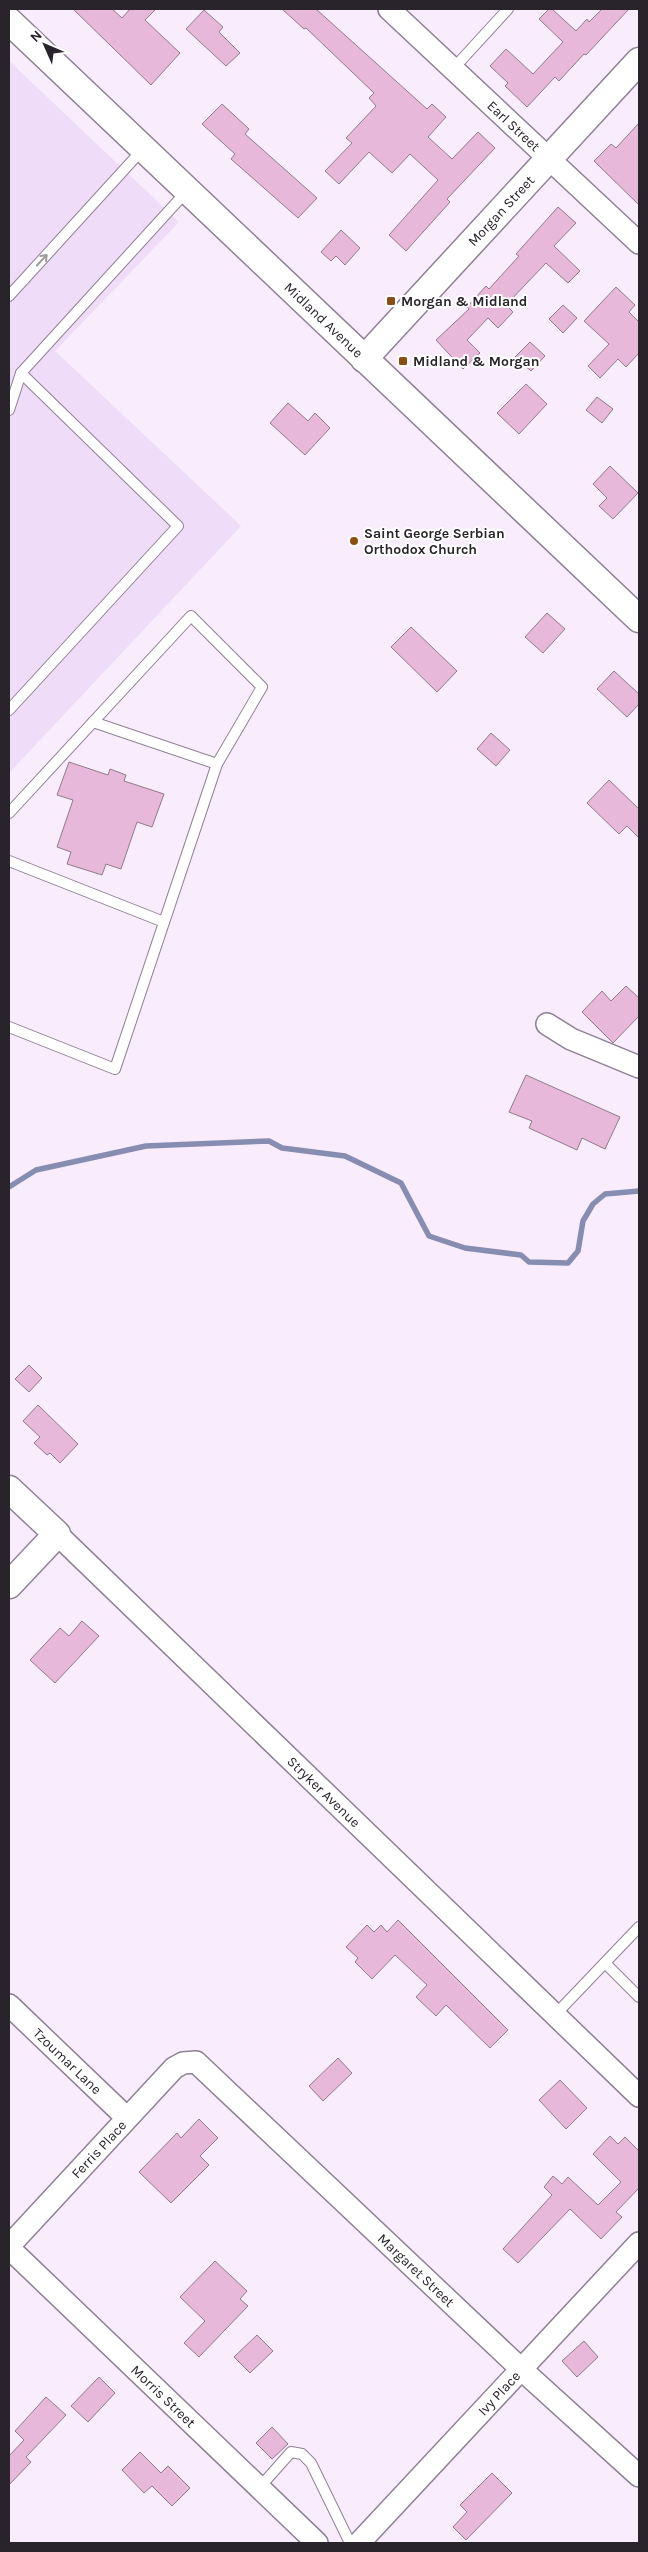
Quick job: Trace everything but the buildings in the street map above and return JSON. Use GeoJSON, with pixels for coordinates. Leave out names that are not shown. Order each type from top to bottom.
{"type":"FeatureCollection","features":[{"type":"Feature","properties":{"kind":"street","name":"Earl Street"},"geometry":{"type":"LineString","coordinates":[[389,9],[639,243]]}},
{"type":"Feature","properties":{"kind":"street","name":"Midland Avenue"},"geometry":{"type":"LineString","coordinates":[[9,21],[639,619]]}},
{"type":"Feature","properties":{"kind":"street","name":"Morgan Street"},"geometry":{"type":"LineString","coordinates":[[364,359],[639,61]]}},
{"type":"Feature","properties":{"kind":"street"},"geometry":{"type":"LineString","coordinates":[[547,1024],[570,1039],[639,1067]]}},
{"type":"Feature","properties":{"kind":"street","name":"Stryker Avenue"},"geometry":{"type":"LineString","coordinates":[[9,1489],[639,2096]]}},
{"type":"Feature","properties":{"kind":"street"},"geometry":{"type":"LineString","coordinates":[[9,1585],[57,1534]]}},
{"type":"Feature","properties":{"kind":"street","name":"Tzoumar Lane"},"geometry":{"type":"LineString","coordinates":[[9,2006],[127,2118]]}},
{"type":"Feature","properties":{"kind":"street","name":"Ferris Place"},"geometry":{"type":"LineString","coordinates":[[9,2247],[174,2068],[183,2063],[196,2062]]}},
{"type":"Feature","properties":{"kind":"street","name":"Margaret Street"},"geometry":{"type":"LineString","coordinates":[[196,2062],[520,2369],[639,2476]]}},
{"type":"Feature","properties":{"kind":"street","name":"Ivy Place"},"geometry":{"type":"LineString","coordinates":[[359,2543],[639,2244]]}},
{"type":"Feature","properties":{"kind":"street","name":"Morris Street"},"geometry":{"type":"LineString","coordinates":[[9,2247],[317,2543]]}},
{"type":"Feature","properties":{"kind":"lane"},"geometry":{"type":"LineString","coordinates":[[453,69],[508,9]]}},
{"type":"Feature","properties":{"kind":"lane"},"geometry":{"type":"LineString","coordinates":[[9,296],[144,149]]}},
{"type":"Feature","properties":{"kind":"lane"},"geometry":{"type":"LineString","coordinates":[[9,410],[20,373],[188,191]]}},
{"type":"Feature","properties":{"kind":"lane"},"geometry":{"type":"LineString","coordinates":[[9,710],[178,526],[20,373]]}},
{"type":"Feature","properties":{"kind":"lane"},"geometry":{"type":"LineString","coordinates":[[9,813],[191,616],[262,688],[217,764],[115,1069],[9,1027]]}},
{"type":"Feature","properties":{"kind":"lane"},"geometry":{"type":"LineString","coordinates":[[93,722],[217,764]]}},
{"type":"Feature","properties":{"kind":"lane"},"geometry":{"type":"LineString","coordinates":[[9,861],[164,922]]}},
{"type":"Feature","properties":{"kind":"lane"},"geometry":{"type":"LineString","coordinates":[[555,2015],[639,1927]]}},
{"type":"Feature","properties":{"kind":"lane"},"geometry":{"type":"LineString","coordinates":[[605,1963],[639,1998]]}},
{"type":"Feature","properties":{"kind":"lane"},"geometry":{"type":"LineString","coordinates":[[259,2488],[291,2452],[302,2454],[311,2463],[350,2543]]}},
{"type":"Feature","properties":{"kind":"shaded area"},"geometry":{"type":"Polygon","coordinates":[[[9,61],[179,222],[55,351],[241,526],[9,773],[9,61]]]}},
{"type":"Feature","properties":{"kind":"waterway"},"geometry":{"type":"LineString","coordinates":[[9,1187],[36,1170],[146,1146],[269,1141],[282,1148],[345,1156],[401,1183],[429,1236],[465,1248],[521,1255],[529,1262],[568,1263],[578,1251],[583,1221],[593,1204],[605,1194],[639,1191]]}},
{"type":"Feature","properties":{"kind":"place","name":"Morgan & Midland"},"geometry":{"type":"Point","coordinates":[391,301]}},
{"type":"Feature","properties":{"kind":"place","name":"Midland & Morgan"},"geometry":{"type":"Point","coordinates":[403,361]}},
{"type":"Feature","properties":{"kind":"place","name":"Saint George Serbian Orthodox Church"},"geometry":{"type":"Point","coordinates":[354,541]}}]}
